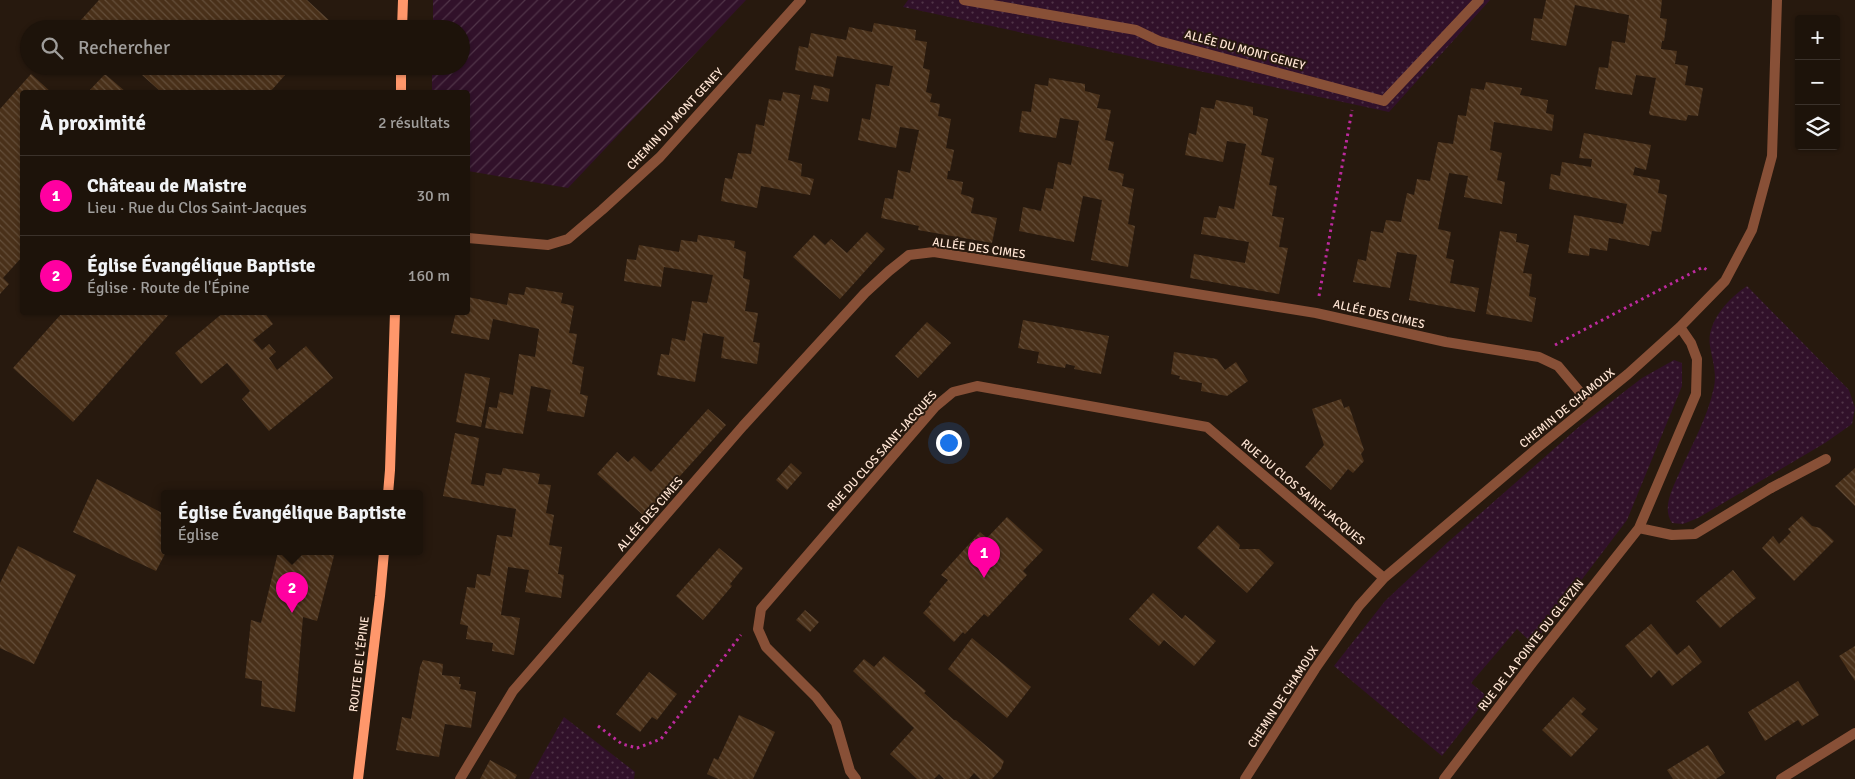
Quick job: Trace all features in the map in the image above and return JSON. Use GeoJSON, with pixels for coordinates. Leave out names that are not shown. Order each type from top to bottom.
{"type":"FeatureCollection","features":[{"type":"Feature","properties":{"kind":"street"},"geometry":{"type":"LineString","coordinates":[[402,20],[403,0]]}},
{"type":"Feature","properties":{"kind":"street","name":"CHEMIN DU MONT GENEY"},"geometry":{"type":"LineString","coordinates":[[470,238],[548,245],[568,239],[660,157],[801,0]]}},
{"type":"Feature","properties":{"kind":"street","name":"ALLÉE DU MONT GENEY"},"geometry":{"type":"LineString","coordinates":[[964,0],[1136,30],[1158,41],[1384,101],[1479,0]]}},
{"type":"Feature","properties":{"kind":"street","name":"CHEMIN DE CHAMOUX"},"geometry":{"type":"LineString","coordinates":[[1246,779],[1315,669],[1359,606],[1384,578],[1628,374],[1680,328],[1725,281],[1752,230],[1772,156],[1777,0]]}},
{"type":"Feature","properties":{"kind":"street"},"geometry":{"type":"LineString","coordinates":[[401,75],[401,90]]}},
{"type":"Feature","properties":{"kind":"street","name":"ALLÉE DES CIMES"},"geometry":{"type":"LineString","coordinates":[[460,779],[513,691],[756,412],[865,293],[909,256],[934,252],[1316,313],[1446,342],[1539,358],[1558,366],[1590,404]]}},
{"type":"Feature","properties":{"kind":"street"},"geometry":{"type":"LineString","coordinates":[[388,490],[391,460],[395,315]]}},
{"type":"Feature","properties":{"kind":"street","name":"RUE DE LA POINTE DU GLEYZIN"},"geometry":{"type":"LineString","coordinates":[[1444,779],[1639,528],[1696,394],[1697,359],[1691,343],[1680,328]]}},
{"type":"Feature","properties":{"kind":"street","name":"RUE DU CLOS SAINT-JACQUES"},"geometry":{"type":"LineString","coordinates":[[761,609],[935,407],[953,392],[977,386],[1207,427],[1384,578]]}},
{"type":"Feature","properties":{"kind":"street"},"geometry":{"type":"LineString","coordinates":[[1639,528],[1672,535],[1694,534],[1771,488],[1826,459]]}},
{"type":"Feature","properties":{"kind":"street","name":"ROUTE DE L'ÉPINE"},"geometry":{"type":"LineString","coordinates":[[358,779],[384,555]]}},
{"type":"Feature","properties":{"kind":"street"},"geometry":{"type":"LineString","coordinates":[[761,609],[758,628],[766,647],[816,697],[836,724],[850,771],[856,779]]}},
{"type":"Feature","properties":{"kind":"street"},"geometry":{"type":"LineString","coordinates":[[1782,779],[1855,733]]}},
{"type":"Feature","properties":{"kind":"path"},"geometry":{"type":"LineString","coordinates":[[1316,313],[1355,92]]}},
{"type":"Feature","properties":{"kind":"path"},"geometry":{"type":"LineString","coordinates":[[1539,358],[1558,342],[1703,267],[1725,281]]}},
{"type":"Feature","properties":{"kind":"path"},"geometry":{"type":"LineString","coordinates":[[598,726],[622,744],[637,748],[660,739],[761,609]]}},
{"type":"Feature","properties":{"kind":"shaded area"},"geometry":{"type":"Polygon","coordinates":[[[433,0],[746,0],[568,188],[470,171],[470,90],[432,90],[432,75],[470,75],[470,20],[433,20],[433,0]]]}},
{"type":"Feature","properties":{"kind":"shaded area"},"geometry":{"type":"Polygon","coordinates":[[[908,0],[1490,0],[1389,112],[903,7],[908,0]]]}},
{"type":"Feature","properties":{"kind":"shaded area"},"geometry":{"type":"Polygon","coordinates":[[[1747,286],[1849,390],[1855,408],[1852,424],[1825,443],[1698,518],[1683,524],[1672,523],[1669,517],[1668,503],[1672,489],[1704,419],[1714,387],[1715,371],[1710,346],[1712,328],[1726,304],[1747,286]]]}},
{"type":"Feature","properties":{"kind":"shaded area"},"geometry":{"type":"Polygon","coordinates":[[[1674,360],[1682,363],[1682,386],[1627,520],[1533,644],[1517,629],[1471,683],[1488,697],[1442,756],[1334,666],[1385,601],[1448,542],[1581,425],[1642,378],[1674,360]]]}},
{"type":"Feature","properties":{"kind":"shaded area"},"geometry":{"type":"Polygon","coordinates":[[[564,717],[635,772],[634,779],[529,779],[564,717]]]}},
{"type":"Feature","properties":{"kind":"building"},"geometry":{"type":"Polygon","coordinates":[[[99,0],[307,0],[329,20],[81,20],[99,0]]]}},
{"type":"Feature","properties":{"kind":"building"},"geometry":{"type":"Polygon","coordinates":[[[1546,0],[1662,0],[1660,18],[1667,19],[1661,49],[1677,51],[1675,64],[1688,66],[1685,85],[1703,88],[1698,116],[1688,115],[1686,121],[1650,115],[1656,78],[1636,75],[1632,95],[1595,89],[1599,67],[1608,68],[1612,41],[1625,43],[1629,15],[1575,5],[1566,46],[1531,40],[1534,18],[1542,19],[1546,0]]]}},
{"type":"Feature","properties":{"kind":"building"},"geometry":{"type":"Polygon","coordinates":[[[874,23],[916,30],[915,40],[927,42],[923,68],[930,70],[926,92],[932,94],[930,102],[940,104],[938,116],[951,119],[946,148],[954,150],[947,179],[963,182],[961,194],[974,198],[971,213],[997,218],[992,243],[918,230],[919,226],[881,218],[885,198],[893,199],[898,170],[910,173],[919,130],[900,127],[896,148],[858,140],[862,118],[870,120],[876,84],[889,86],[893,66],[837,56],[833,77],[795,70],[799,46],[808,48],[811,33],[846,40],[849,27],[872,32],[874,23]]]}},
{"type":"Feature","properties":{"kind":"building"},"geometry":{"type":"Polygon","coordinates":[[[30,75],[49,90],[20,90],[20,259],[3,278],[9,284],[0,294],[0,109],[30,75]]]}},
{"type":"Feature","properties":{"kind":"building"},"geometry":{"type":"Polygon","coordinates":[[[106,75],[124,90],[90,90],[106,75]]]}},
{"type":"Feature","properties":{"kind":"building"},"geometry":{"type":"Polygon","coordinates":[[[142,75],[285,75],[272,90],[159,90],[142,75]]]}},
{"type":"Feature","properties":{"kind":"building"},"geometry":{"type":"Polygon","coordinates":[[[1049,78],[1085,84],[1085,91],[1100,95],[1097,108],[1111,110],[1105,140],[1114,142],[1108,170],[1124,174],[1122,186],[1134,189],[1128,224],[1135,226],[1128,267],[1091,260],[1102,200],[1083,196],[1074,242],[1019,231],[1023,207],[1041,211],[1046,188],[1053,189],[1058,162],[1071,165],[1079,121],[1060,118],[1056,138],[1019,132],[1022,111],[1031,112],[1035,84],[1048,86],[1049,78]]]}},
{"type":"Feature","properties":{"kind":"building"},"geometry":{"type":"Polygon","coordinates":[[[1486,82],[1522,88],[1520,95],[1548,100],[1546,113],[1554,115],[1552,131],[1494,122],[1490,150],[1502,153],[1497,180],[1505,182],[1502,204],[1464,197],[1468,176],[1449,173],[1438,229],[1451,232],[1446,258],[1454,260],[1450,283],[1479,288],[1475,312],[1409,300],[1417,255],[1397,252],[1390,288],[1353,282],[1358,259],[1366,261],[1371,231],[1383,233],[1386,220],[1401,222],[1407,193],[1414,195],[1417,179],[1430,181],[1438,142],[1453,144],[1458,115],[1466,116],[1471,88],[1484,90],[1486,82]]]}},
{"type":"Feature","properties":{"kind":"building"},"geometry":{"type":"Polygon","coordinates":[[[814,85],[830,89],[828,102],[811,99],[814,85]]]}},
{"type":"Feature","properties":{"kind":"building"},"geometry":{"type":"Polygon","coordinates":[[[783,92],[800,95],[788,160],[802,164],[801,176],[814,179],[810,195],[761,186],[757,208],[721,201],[725,178],[732,179],[738,153],[751,154],[756,124],[764,126],[769,99],[781,101],[783,92]]]}},
{"type":"Feature","properties":{"kind":"building"},"geometry":{"type":"Polygon","coordinates":[[[1216,100],[1253,107],[1253,115],[1268,119],[1261,155],[1274,158],[1269,185],[1277,186],[1272,216],[1284,218],[1279,247],[1288,248],[1279,294],[1190,278],[1194,254],[1245,263],[1249,242],[1201,234],[1204,217],[1216,218],[1219,206],[1234,209],[1246,144],[1227,141],[1223,162],[1185,155],[1189,133],[1196,135],[1201,107],[1214,109],[1216,100]]]}},
{"type":"Feature","properties":{"kind":"building"},"geometry":{"type":"Polygon","coordinates":[[[1584,133],[1651,145],[1646,170],[1635,167],[1633,175],[1660,180],[1658,193],[1667,195],[1661,232],[1652,231],[1649,246],[1609,238],[1607,251],[1590,248],[1589,256],[1568,253],[1574,215],[1623,224],[1627,204],[1549,189],[1551,174],[1560,176],[1562,162],[1591,167],[1592,159],[1579,158],[1584,133]]]}},
{"type":"Feature","properties":{"kind":"building"},"geometry":{"type":"Polygon","coordinates":[[[1500,231],[1517,234],[1516,242],[1529,245],[1523,273],[1532,274],[1529,296],[1536,298],[1532,322],[1486,314],[1500,231]]]}},
{"type":"Feature","properties":{"kind":"building"},"geometry":{"type":"Polygon","coordinates":[[[867,232],[885,249],[840,299],[793,257],[814,235],[825,245],[831,239],[847,253],[867,232]]]}},
{"type":"Feature","properties":{"kind":"building"},"geometry":{"type":"Polygon","coordinates":[[[698,235],[735,241],[734,248],[746,252],[743,278],[750,280],[745,311],[758,313],[753,342],[760,343],[757,364],[721,358],[724,337],[703,333],[695,382],[657,375],[661,354],[669,355],[672,338],[685,341],[692,301],[707,303],[713,275],[664,267],[661,287],[624,281],[627,259],[636,260],[639,245],[679,252],[681,240],[697,242],[698,235]]]}},
{"type":"Feature","properties":{"kind":"building"},"geometry":{"type":"Polygon","coordinates":[[[526,287],[563,293],[561,303],[574,306],[569,333],[577,334],[572,364],[584,367],[580,394],[588,396],[584,417],[547,411],[551,390],[531,386],[523,434],[485,428],[489,407],[497,408],[500,392],[513,395],[519,354],[535,357],[539,329],[493,319],[489,340],[451,333],[455,315],[470,315],[470,297],[507,305],[509,293],[524,295],[526,287]]]}},
{"type":"Feature","properties":{"kind":"building"},"geometry":{"type":"Polygon","coordinates":[[[60,315],[168,315],[73,422],[13,368],[60,315]]]}},
{"type":"Feature","properties":{"kind":"building"},"geometry":{"type":"Polygon","coordinates":[[[220,315],[266,315],[273,324],[253,340],[262,350],[269,344],[276,352],[269,358],[277,370],[306,346],[333,378],[269,431],[242,399],[250,391],[227,363],[201,384],[175,353],[220,315]]]}},
{"type":"Feature","properties":{"kind":"building"},"geometry":{"type":"Polygon","coordinates":[[[1023,320],[1109,336],[1101,374],[1074,369],[1075,366],[1066,364],[1065,368],[1037,363],[1039,352],[1018,348],[1023,320]]]}},
{"type":"Feature","properties":{"kind":"building"},"geometry":{"type":"Polygon","coordinates":[[[927,322],[951,343],[918,378],[895,356],[927,322]]]}},
{"type":"Feature","properties":{"kind":"building"},"geometry":{"type":"Polygon","coordinates":[[[1174,352],[1217,359],[1225,370],[1236,362],[1248,381],[1227,396],[1201,391],[1202,383],[1179,379],[1180,376],[1171,374],[1174,352]]]}},
{"type":"Feature","properties":{"kind":"building"},"geometry":{"type":"Polygon","coordinates":[[[465,373],[490,378],[481,427],[456,422],[465,373]]]}},
{"type":"Feature","properties":{"kind":"building"},"geometry":{"type":"Polygon","coordinates":[[[1341,399],[1344,408],[1349,406],[1364,450],[1361,454],[1364,461],[1353,473],[1348,469],[1331,490],[1305,467],[1324,445],[1312,409],[1341,399]]]}},
{"type":"Feature","properties":{"kind":"building"},"geometry":{"type":"Polygon","coordinates":[[[708,409],[726,425],[644,516],[597,474],[617,452],[628,462],[634,456],[651,472],[708,409]]]}},
{"type":"Feature","properties":{"kind":"building"},"geometry":{"type":"Polygon","coordinates":[[[455,433],[479,438],[471,484],[484,486],[486,473],[501,475],[503,468],[540,474],[538,484],[551,485],[546,513],[554,515],[549,545],[562,547],[558,574],[564,575],[561,598],[525,592],[529,570],[508,567],[501,615],[520,618],[514,655],[492,651],[493,643],[466,639],[468,626],[460,624],[467,587],[475,588],[477,574],[490,576],[497,535],[512,537],[516,509],[443,496],[455,433]]]}},
{"type":"Feature","properties":{"kind":"building"},"geometry":{"type":"Polygon","coordinates":[[[791,463],[802,473],[787,490],[776,480],[791,463]]]}},
{"type":"Feature","properties":{"kind":"building"},"geometry":{"type":"Polygon","coordinates":[[[1855,468],[1855,506],[1835,486],[1855,468]]]}},
{"type":"Feature","properties":{"kind":"building"},"geometry":{"type":"Polygon","coordinates":[[[97,479],[161,512],[161,555],[164,555],[156,571],[73,532],[97,479]]]}},
{"type":"Feature","properties":{"kind":"building"},"geometry":{"type":"Polygon","coordinates":[[[1802,516],[1812,526],[1820,528],[1834,541],[1794,581],[1762,548],[1773,536],[1779,544],[1791,532],[1788,529],[1802,516]]]}},
{"type":"Feature","properties":{"kind":"building"},"geometry":{"type":"Polygon","coordinates":[[[1007,517],[1043,550],[1023,571],[1027,575],[988,617],[984,614],[965,634],[963,632],[954,642],[923,613],[931,604],[929,602],[948,580],[941,575],[980,532],[987,538],[1007,517]]]}},
{"type":"Feature","properties":{"kind":"building"},"geometry":{"type":"Polygon","coordinates":[[[1218,525],[1240,545],[1239,549],[1259,549],[1274,563],[1247,593],[1197,548],[1218,525]]]}},
{"type":"Feature","properties":{"kind":"building"},"geometry":{"type":"Polygon","coordinates":[[[18,546],[76,575],[34,664],[0,648],[0,583],[18,546]]]}},
{"type":"Feature","properties":{"kind":"building"},"geometry":{"type":"Polygon","coordinates":[[[719,548],[743,568],[730,584],[732,586],[703,620],[676,596],[719,548]]]}},
{"type":"Feature","properties":{"kind":"building"},"geometry":{"type":"Polygon","coordinates":[[[277,555],[334,555],[317,621],[303,617],[295,712],[261,706],[262,681],[245,678],[251,620],[261,623],[277,555]]]}},
{"type":"Feature","properties":{"kind":"building"},"geometry":{"type":"Polygon","coordinates":[[[1733,570],[1756,598],[1720,628],[1696,601],[1733,570]]]}},
{"type":"Feature","properties":{"kind":"building"},"geometry":{"type":"Polygon","coordinates":[[[1153,593],[1182,619],[1185,615],[1216,641],[1194,666],[1164,640],[1159,646],[1129,619],[1153,593]]]}},
{"type":"Feature","properties":{"kind":"building"},"geometry":{"type":"Polygon","coordinates":[[[805,610],[819,622],[810,632],[796,620],[805,610]]]}},
{"type":"Feature","properties":{"kind":"building"},"geometry":{"type":"Polygon","coordinates":[[[1651,624],[1677,655],[1689,645],[1702,662],[1672,686],[1659,670],[1651,678],[1625,646],[1651,624]]]}},
{"type":"Feature","properties":{"kind":"building"},"geometry":{"type":"Polygon","coordinates":[[[972,638],[1031,687],[1007,718],[948,669],[972,638]]]}},
{"type":"Feature","properties":{"kind":"building"},"geometry":{"type":"Polygon","coordinates":[[[1855,646],[1855,681],[1839,656],[1855,646]]]}},
{"type":"Feature","properties":{"kind":"building"},"geometry":{"type":"Polygon","coordinates":[[[884,656],[926,691],[924,693],[954,720],[1004,761],[1001,769],[992,779],[980,779],[974,773],[969,779],[944,779],[939,774],[934,779],[917,779],[890,754],[914,728],[853,671],[864,659],[874,667],[884,656]]]}},
{"type":"Feature","properties":{"kind":"building"},"geometry":{"type":"Polygon","coordinates":[[[423,660],[443,664],[442,675],[460,677],[460,689],[476,692],[471,728],[445,724],[439,757],[396,750],[402,717],[411,719],[420,667],[423,660]]]}},
{"type":"Feature","properties":{"kind":"building"},"geometry":{"type":"Polygon","coordinates":[[[649,672],[677,694],[657,720],[652,717],[640,732],[616,714],[649,672]]]}},
{"type":"Feature","properties":{"kind":"building"},"geometry":{"type":"Polygon","coordinates":[[[1798,681],[1819,715],[1802,726],[1798,720],[1765,741],[1748,712],[1798,681]]]}},
{"type":"Feature","properties":{"kind":"building"},"geometry":{"type":"Polygon","coordinates":[[[1573,697],[1586,709],[1581,714],[1598,729],[1571,757],[1542,730],[1573,697]]]}},
{"type":"Feature","properties":{"kind":"building"},"geometry":{"type":"Polygon","coordinates":[[[739,715],[775,732],[753,779],[718,779],[707,774],[714,758],[718,760],[739,715]]]}},
{"type":"Feature","properties":{"kind":"building"},"geometry":{"type":"Polygon","coordinates":[[[1708,745],[1725,773],[1716,779],[1673,779],[1667,770],[1708,745]]]}},
{"type":"Feature","properties":{"kind":"building"},"geometry":{"type":"Polygon","coordinates":[[[490,760],[517,775],[515,779],[480,779],[490,760]]]}},
{"type":"Feature","properties":{"kind":"place","name":"Château de Maistre"},"geometry":{"type":"Point","coordinates":[984,578]}},
{"type":"Feature","properties":{"kind":"place","name":"Église Évangélique Baptiste"},"geometry":{"type":"Point","coordinates":[292,613]}}]}
